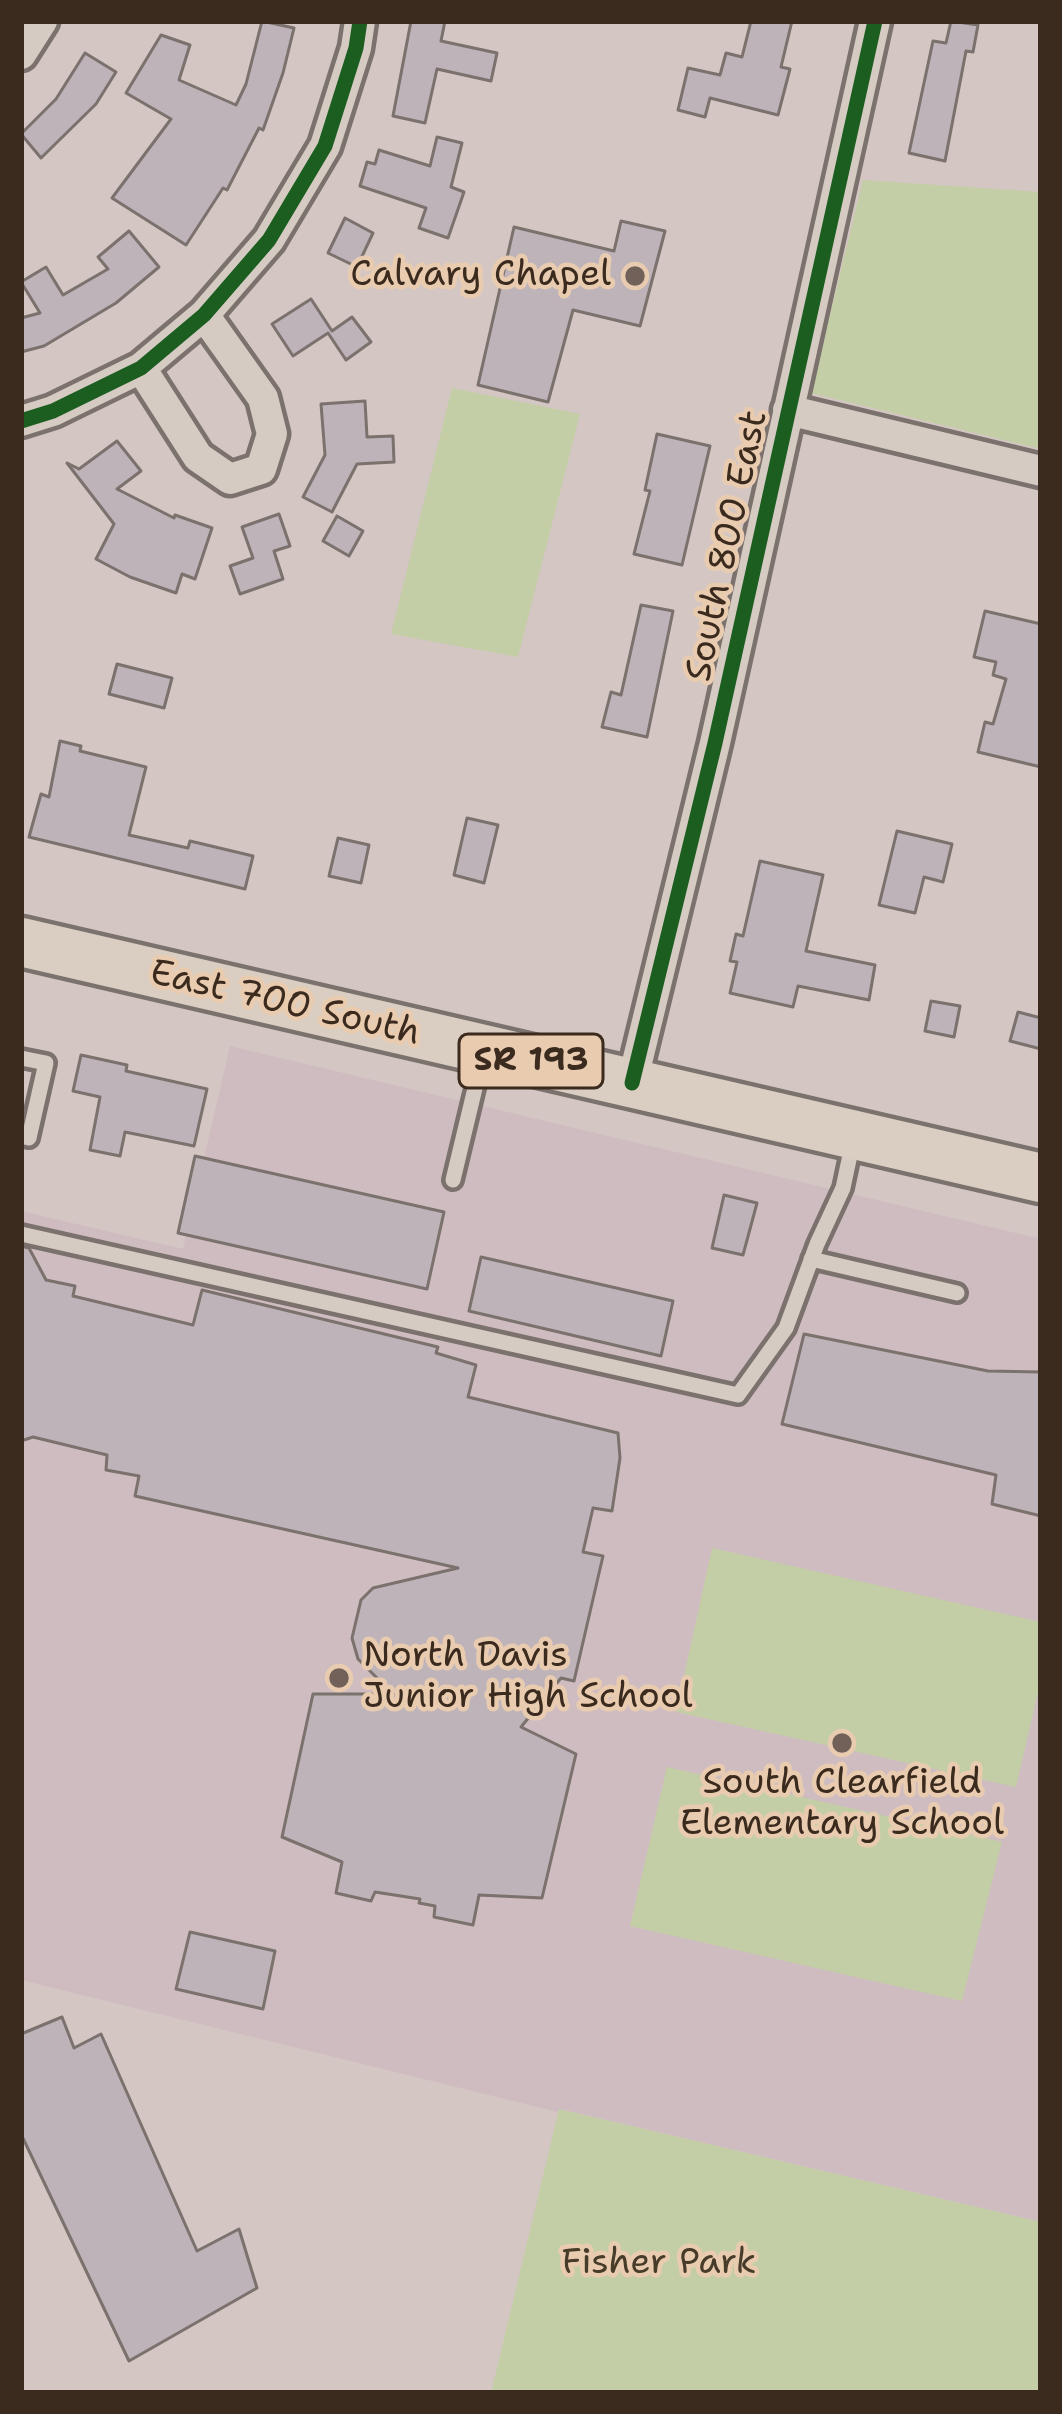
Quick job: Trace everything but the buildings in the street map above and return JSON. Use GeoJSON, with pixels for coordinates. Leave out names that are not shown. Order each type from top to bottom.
{"type":"FeatureCollection","features":[{"type":"Feature","properties":{"kind":"main road","name":"East 700 South"},"geometry":{"type":"LineString","coordinates":[[21,942],[1041,1178]]}},
{"type":"Feature","properties":{"kind":"street"},"geometry":{"type":"LineString","coordinates":[[21,54],[42,21]]}},
{"type":"Feature","properties":{"kind":"street"},"geometry":{"type":"LineString","coordinates":[[21,421],[53,411],[141,368],[204,315],[269,240],[325,146],[356,48],[359,21]]}},
{"type":"Feature","properties":{"kind":"street","name":"South 800 East"},"geometry":{"type":"LineString","coordinates":[[632,1083],[715,743],[875,21]]}},
{"type":"Feature","properties":{"kind":"street"},"geometry":{"type":"LineString","coordinates":[[141,368],[198,457],[230,479],[261,469],[272,434],[263,398],[204,315]]}},
{"type":"Feature","properties":{"kind":"street"},"geometry":{"type":"LineString","coordinates":[[788,410],[1041,471]]}},
{"type":"Feature","properties":{"kind":"lane"},"geometry":{"type":"LineString","coordinates":[[453,1180],[484,1051]]}},
{"type":"Feature","properties":{"kind":"lane"},"geometry":{"type":"LineString","coordinates":[[21,1058],[46,1063],[25,1137]]}},
{"type":"Feature","properties":{"kind":"lane"},"geometry":{"type":"LineString","coordinates":[[21,1234],[738,1395],[786,1328],[843,1188],[855,1136]]}},
{"type":"Feature","properties":{"kind":"lane"},"geometry":{"type":"LineString","coordinates":[[811,1259],[957,1293]]}},
{"type":"Feature","properties":{"kind":"shaded area"},"geometry":{"type":"Polygon","coordinates":[[[230,1046],[1041,1239],[1041,2222],[558,2112],[21,1980],[21,1211],[183,1249],[230,1046]]]}},
{"type":"Feature","properties":{"kind":"green space"},"geometry":{"type":"Polygon","coordinates":[[[863,180],[1041,192],[1041,449],[811,393],[863,180]]]}},
{"type":"Feature","properties":{"kind":"green space"},"geometry":{"type":"Polygon","coordinates":[[[452,388],[580,414],[518,657],[391,634],[452,388]]]}},
{"type":"Feature","properties":{"kind":"green space"},"geometry":{"type":"Polygon","coordinates":[[[712,1548],[1041,1622],[1041,1679],[1016,1787],[676,1712],[712,1548]]]}},
{"type":"Feature","properties":{"kind":"green space"},"geometry":{"type":"Polygon","coordinates":[[[667,1767],[1002,1842],[962,2001],[630,1926],[667,1767]]]}},
{"type":"Feature","properties":{"kind":"green space","name":"Fisher Park"},"geometry":{"type":"Polygon","coordinates":[[[559,2109],[1041,2222],[1041,2393],[491,2393],[559,2109]]]}},
{"type":"Feature","properties":{"kind":"cycle path"},"geometry":{"type":"LineString","coordinates":[[21,421],[53,411],[141,368],[204,315],[269,240],[325,146],[360,21]]}},
{"type":"Feature","properties":{"kind":"cycle path"},"geometry":{"type":"LineString","coordinates":[[632,1083],[715,743],[875,21]]}},
{"type":"Feature","properties":{"kind":"place","name":"Calvary Chapel"},"geometry":{"type":"Point","coordinates":[635,276]}},
{"type":"Feature","properties":{"kind":"place","name":"North Davis Junior High School"},"geometry":{"type":"Point","coordinates":[339,1678]}},
{"type":"Feature","properties":{"kind":"place","name":"South Clearfield Elementary School"},"geometry":{"type":"Point","coordinates":[842,1743]}}]}
